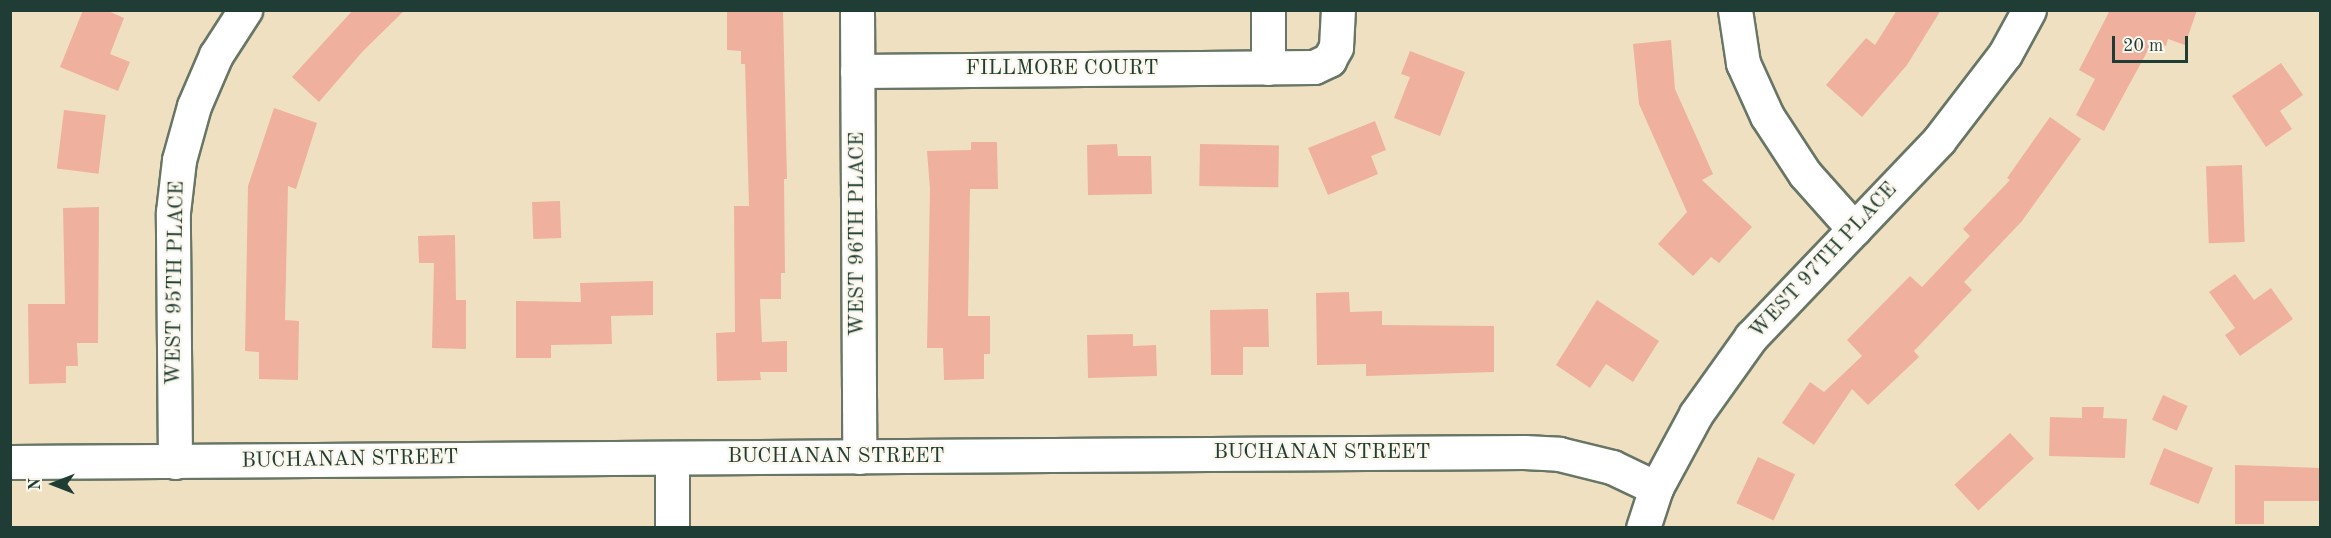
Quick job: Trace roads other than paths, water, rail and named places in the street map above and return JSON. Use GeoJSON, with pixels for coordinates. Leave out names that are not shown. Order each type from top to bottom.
{"type":"FeatureCollection","features":[{"type":"Feature","properties":{"kind":"street","name":"WEST 95TH PLACE"},"geometry":{"type":"LineString","coordinates":[[175,462],[173,212],[179,160],[194,106],[216,55],[244,10]]}},
{"type":"Feature","properties":{"kind":"street","name":"WEST 96TH PLACE"},"geometry":{"type":"LineString","coordinates":[[857,10],[859,457]]}},
{"type":"Feature","properties":{"kind":"street"},"geometry":{"type":"LineString","coordinates":[[1268,10],[1268,68]]}},
{"type":"Feature","properties":{"kind":"street","name":"FILLMORE COURT"},"geometry":{"type":"LineString","coordinates":[[857,71],[1314,67],[1329,60],[1336,47],[1338,10]]}},
{"type":"Feature","properties":{"kind":"street"},"geometry":{"type":"LineString","coordinates":[[1735,10],[1743,63],[1767,116],[1805,174],[1854,230]]}},
{"type":"Feature","properties":{"kind":"street","name":"WEST 97TH PLACE"},"geometry":{"type":"LineString","coordinates":[[1642,528],[1656,488],[1696,414],[1751,337],[1939,140],[2005,54],[2029,10]]}},
{"type":"Feature","properties":{"kind":"street","name":"BUCHANAN STREET"},"geometry":{"type":"LineString","coordinates":[[10,462],[1524,452],[1559,454],[1612,466],[1656,488]]}},
{"type":"Feature","properties":{"kind":"street"},"geometry":{"type":"LineString","coordinates":[[672,458],[672,528]]}}]}
